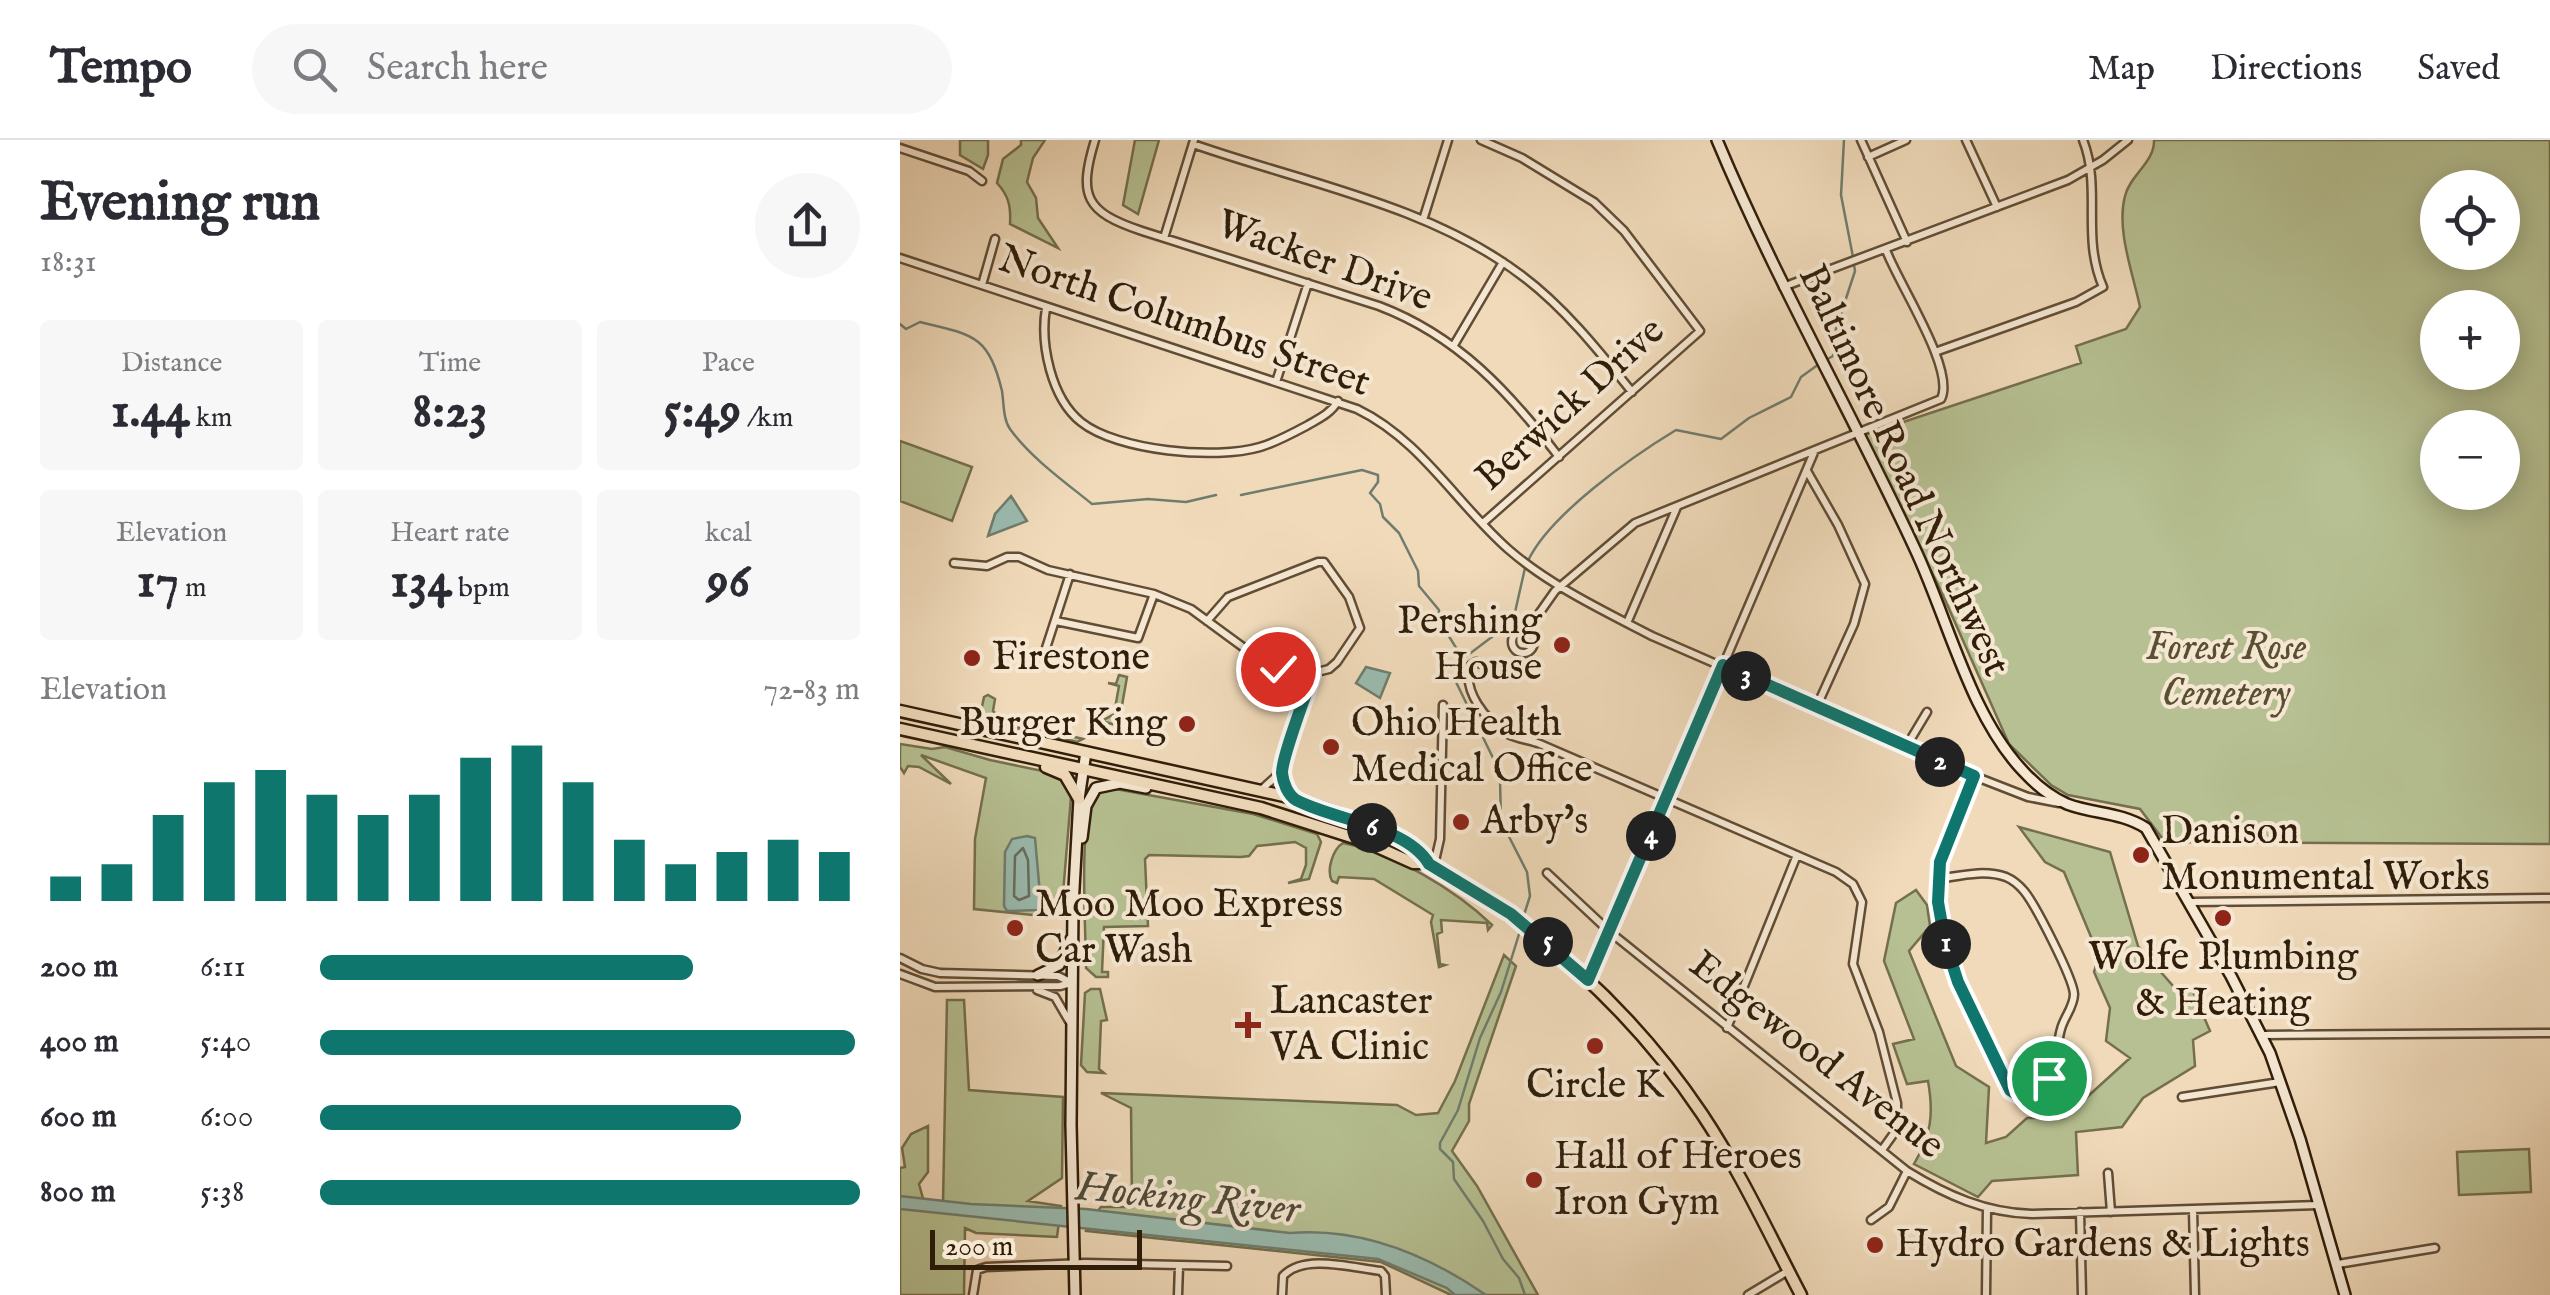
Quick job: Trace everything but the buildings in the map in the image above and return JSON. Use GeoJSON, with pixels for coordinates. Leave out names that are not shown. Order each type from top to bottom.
{"type":"FeatureCollection","features":[{"type":"Feature","properties":{"kind":"main road","name":"Baltimore Road Northwest"},"geometry":{"type":"LineString","coordinates":[[1717,140],[1782,287],[1914,546],[1970,682],[1999,738],[2040,787],[2068,804]]}},
{"type":"Feature","properties":{"kind":"main road"},"geometry":{"type":"LineString","coordinates":[[900,712],[1294,799],[1420,850],[1431,865],[1539,935],[1656,1052],[1701,1112],[1801,1295]]}},
{"type":"Feature","properties":{"kind":"main road"},"geometry":{"type":"LineString","coordinates":[[900,729],[1260,808],[1364,841],[1413,863],[1431,865]]}},
{"type":"Feature","properties":{"kind":"main road"},"geometry":{"type":"LineString","coordinates":[[999,750],[1006,757],[1058,771],[1070,781],[1078,799]]}},
{"type":"Feature","properties":{"kind":"main road"},"geometry":{"type":"LineString","coordinates":[[1075,1295],[1072,936],[1078,799],[1086,752]]}},
{"type":"Feature","properties":{"kind":"main road"},"geometry":{"type":"LineString","coordinates":[[1076,849],[1081,841],[1086,806],[1102,784],[1196,794]]}},
{"type":"Feature","properties":{"kind":"main road","name":"North Columbus Street"},"geometry":{"type":"LineString","coordinates":[[2068,804],[2128,818],[2146,828],[2190,902],[2262,1035],[2282,1082],[2345,1295]]}},
{"type":"Feature","properties":{"kind":"main road"},"geometry":{"type":"LineString","coordinates":[[1038,975],[1059,964],[1072,936]]}},
{"type":"Feature","properties":{"kind":"street","name":"Wacker Drive"},"geometry":{"type":"LineString","coordinates":[[1096,140],[1085,180],[1090,200],[1113,220],[1398,313],[1454,345],[1486,371],[1559,457]]}},
{"type":"Feature","properties":{"kind":"street"},"geometry":{"type":"LineString","coordinates":[[1422,220],[1448,140]]}},
{"type":"Feature","properties":{"kind":"street","name":"Berwick Drive"},"geometry":{"type":"LineString","coordinates":[[1481,140],[1522,158],[1594,202],[1624,232],[1700,332],[1482,524]]}},
{"type":"Feature","properties":{"kind":"street"},"geometry":{"type":"LineString","coordinates":[[1862,140],[1906,242]]}},
{"type":"Feature","properties":{"kind":"street"},"geometry":{"type":"LineString","coordinates":[[1868,158],[1906,140]]}},
{"type":"Feature","properties":{"kind":"street"},"geometry":{"type":"LineString","coordinates":[[1966,140],[1997,207]]}},
{"type":"Feature","properties":{"kind":"street"},"geometry":{"type":"LineString","coordinates":[[1935,352],[2076,302],[2103,287],[2090,238],[2092,168],[2083,140]]}},
{"type":"Feature","properties":{"kind":"street"},"geometry":{"type":"LineString","coordinates":[[1782,287],[2092,168],[2128,140]]}},
{"type":"Feature","properties":{"kind":"street"},"geometry":{"type":"LineString","coordinates":[[1164,238],[1194,142],[1422,220],[1464,239],[1503,262],[1552,302],[1632,392]]}},
{"type":"Feature","properties":{"kind":"street"},"geometry":{"type":"LineString","coordinates":[[900,148],[969,171],[982,180]]}},
{"type":"Feature","properties":{"kind":"street"},"geometry":{"type":"LineString","coordinates":[[982,285],[996,239]]}},
{"type":"Feature","properties":{"kind":"street"},"geometry":{"type":"LineString","coordinates":[[1526,632],[1562,585],[1634,523],[1933,403],[1944,394],[1943,375],[1935,352],[1886,250]]}},
{"type":"Feature","properties":{"kind":"street","name":"North Columbus Street"},"geometry":{"type":"LineString","coordinates":[[900,258],[1338,401],[1376,418],[1401,436],[1482,524],[1526,563],[1628,623],[1974,776],[2028,797],[2068,804]]}},
{"type":"Feature","properties":{"kind":"street"},"geometry":{"type":"LineString","coordinates":[[1454,345],[1503,262]]}},
{"type":"Feature","properties":{"kind":"street"},"geometry":{"type":"LineString","coordinates":[[1276,382],[1308,283]]}},
{"type":"Feature","properties":{"kind":"street"},"geometry":{"type":"LineString","coordinates":[[1046,308],[1044,338],[1048,358],[1066,406],[1080,421],[1107,436],[1215,454],[1246,450],[1277,441],[1326,415],[1338,401]]}},
{"type":"Feature","properties":{"kind":"street"},"geometry":{"type":"LineString","coordinates":[[1588,980],[1816,448]]}},
{"type":"Feature","properties":{"kind":"street"},"geometry":{"type":"LineString","coordinates":[[1806,470],[1838,525],[1865,584],[1854,624],[1816,708]]}},
{"type":"Feature","properties":{"kind":"street"},"geometry":{"type":"LineString","coordinates":[[1628,623],[1677,507]]}},
{"type":"Feature","properties":{"kind":"street"},"geometry":{"type":"LineString","coordinates":[[954,562],[987,566],[1007,557],[1019,557],[1042,568],[1154,594],[1192,609],[1266,664],[1312,675],[1329,670],[1360,628],[1348,597],[1324,562],[1228,597],[1207,620]]}},
{"type":"Feature","properties":{"kind":"street"},"geometry":{"type":"LineString","coordinates":[[1046,648],[1070,574]]}},
{"type":"Feature","properties":{"kind":"street"},"geometry":{"type":"LineString","coordinates":[[1056,621],[1138,638],[1154,594]]}},
{"type":"Feature","properties":{"kind":"street"},"geometry":{"type":"LineString","coordinates":[[1484,664],[1474,662],[1466,681],[1493,724],[1514,737],[1540,744],[1797,855],[1845,877],[1859,892],[1862,902],[1854,964],[1879,1032],[1897,1103],[1897,1129],[1882,1150]]}},
{"type":"Feature","properties":{"kind":"street"},"geometry":{"type":"LineString","coordinates":[[1260,791],[1282,771],[1312,675]]}},
{"type":"Feature","properties":{"kind":"street"},"geometry":{"type":"LineString","coordinates":[[1431,865],[1440,839],[1443,705]]}},
{"type":"Feature","properties":{"kind":"street"},"geometry":{"type":"LineString","coordinates":[[1906,747],[1927,712]]}},
{"type":"Feature","properties":{"kind":"street"},"geometry":{"type":"LineString","coordinates":[[1282,771],[1294,799]]}},
{"type":"Feature","properties":{"kind":"street"},"geometry":{"type":"LineString","coordinates":[[1938,878],[1992,874],[2018,884],[2072,983],[2074,998],[2061,1026],[2049,1078],[2042,1091],[2032,1097],[2018,1095],[2004,1082],[1958,982],[1941,923],[1938,878],[1943,852],[1974,776]]}},
{"type":"Feature","properties":{"kind":"street"},"geometry":{"type":"LineString","coordinates":[[1727,1028],[1797,855]]}},
{"type":"Feature","properties":{"kind":"street","name":"Edgewood Avenue"},"geometry":{"type":"LineString","coordinates":[[1547,873],[1610,932],[1727,1028],[1907,1171],[1943,1192],[1988,1208],[2021,1214],[2320,1206]]}},
{"type":"Feature","properties":{"kind":"street"},"geometry":{"type":"LineString","coordinates":[[2190,902],[2550,898]]}},
{"type":"Feature","properties":{"kind":"street"},"geometry":{"type":"LineString","coordinates":[[900,958],[922,969],[948,974],[1058,976],[1072,983]]}},
{"type":"Feature","properties":{"kind":"street"},"geometry":{"type":"LineString","coordinates":[[900,974],[935,987],[1072,983]]}},
{"type":"Feature","properties":{"kind":"street"},"geometry":{"type":"LineString","coordinates":[[1022,987],[1050,993],[1060,1002],[1072,1026]]}},
{"type":"Feature","properties":{"kind":"street"},"geometry":{"type":"LineString","coordinates":[[2262,1035],[2550,1033]]}},
{"type":"Feature","properties":{"kind":"street"},"geometry":{"type":"LineString","coordinates":[[2182,1097],[2282,1082]]}},
{"type":"Feature","properties":{"kind":"street"},"geometry":{"type":"LineString","coordinates":[[1871,1220],[1890,1207],[1907,1171]]}},
{"type":"Feature","properties":{"kind":"street"},"geometry":{"type":"LineString","coordinates":[[2108,1173],[2111,1212]]}},
{"type":"Feature","properties":{"kind":"street"},"geometry":{"type":"LineString","coordinates":[[1986,1295],[1988,1208]]}},
{"type":"Feature","properties":{"kind":"street"},"geometry":{"type":"LineString","coordinates":[[2193,1209],[2194,1295]]}},
{"type":"Feature","properties":{"kind":"street"},"geometry":{"type":"LineString","coordinates":[[2080,1212],[2082,1295]]}},
{"type":"Feature","properties":{"kind":"street"},"geometry":{"type":"LineString","coordinates":[[2338,1264],[2435,1248]]}},
{"type":"Feature","properties":{"kind":"street"},"geometry":{"type":"LineString","coordinates":[[973,1295],[977,1270],[1076,1264],[1227,1266]]}},
{"type":"Feature","properties":{"kind":"street"},"geometry":{"type":"LineString","coordinates":[[1282,1295],[1282,1276],[1291,1267],[1306,1264],[1381,1271],[1386,1295]]}},
{"type":"Feature","properties":{"kind":"street"},"geometry":{"type":"LineString","coordinates":[[1178,1266],[1178,1295]]}},
{"type":"Feature","properties":{"kind":"street"},"geometry":{"type":"LineString","coordinates":[[1748,1295],[1788,1271]]}},
{"type":"Feature","properties":{"kind":"green space"},"geometry":{"type":"Polygon","coordinates":[[[960,140],[988,140],[983,169],[960,155],[960,140]]]}},
{"type":"Feature","properties":{"kind":"green space"},"geometry":{"type":"Polygon","coordinates":[[[1021,140],[1045,140],[1033,158],[1027,182],[1036,198],[1038,218],[1058,248],[1010,224],[1008,202],[997,183],[1003,159],[1021,145],[1021,140]]]}},
{"type":"Feature","properties":{"kind":"green space"},"geometry":{"type":"Polygon","coordinates":[[[1135,140],[1159,140],[1138,214],[1123,205],[1135,140]]]}},
{"type":"Feature","properties":{"kind":"green space","name":"Forest Rose Cemetery"},"geometry":{"type":"Polygon","coordinates":[[[2154,140],[2550,140],[2550,844],[2165,842],[2140,809],[2068,795],[2051,785],[2009,744],[1941,591],[1864,435],[2081,363],[2076,346],[2126,329],[2140,307],[2124,237],[2123,209],[2128,188],[2147,162],[2154,140]]]}},
{"type":"Feature","properties":{"kind":"green space"},"geometry":{"type":"Polygon","coordinates":[[[900,441],[972,467],[952,521],[900,501],[900,441]]]}},
{"type":"Feature","properties":{"kind":"green space"},"geometry":{"type":"Polygon","coordinates":[[[1119,675],[1127,677],[1115,725],[1102,721],[1114,714],[1119,686],[1108,683],[1116,684],[1119,675]]]}},
{"type":"Feature","properties":{"kind":"green space"},"geometry":{"type":"Polygon","coordinates":[[[984,697],[995,699],[993,711],[997,715],[1014,720],[1038,718],[1044,728],[980,716],[984,697]]]}},
{"type":"Feature","properties":{"kind":"green space"},"geometry":{"type":"Polygon","coordinates":[[[992,718],[1083,739],[1077,742],[981,719],[992,718]]]}},
{"type":"Feature","properties":{"kind":"green space"},"geometry":{"type":"Polygon","coordinates":[[[900,744],[945,747],[1052,773],[1065,781],[1071,797],[1061,918],[974,909],[975,839],[986,778],[921,755],[951,784],[919,767],[908,766],[904,773],[900,767],[900,744]]]}},
{"type":"Feature","properties":{"kind":"green space"},"geometry":{"type":"Polygon","coordinates":[[[1110,788],[1253,814],[1317,834],[1321,842],[1309,879],[1288,883],[1301,879],[1306,865],[1306,848],[1295,842],[1257,846],[1249,856],[1241,857],[1149,855],[1145,859],[1148,926],[1104,927],[1102,972],[1108,972],[1108,977],[1096,977],[1086,968],[1086,834],[1094,799],[1110,788]]]}},
{"type":"Feature","properties":{"kind":"green space"},"geometry":{"type":"Polygon","coordinates":[[[2019,827],[2110,852],[2138,946],[2174,987],[2191,987],[2210,1031],[2193,1040],[2195,1066],[2143,1098],[2122,1127],[2076,1132],[2078,1175],[1992,1181],[1978,1197],[1914,1164],[1930,1124],[1931,1104],[1928,1081],[1907,1084],[1893,1044],[1914,1039],[1884,961],[1896,903],[1916,890],[1927,905],[1930,926],[1909,951],[1956,1066],[1989,1087],[1986,1143],[2006,1137],[2027,1118],[2064,1118],[2130,1058],[2106,1041],[2110,1008],[2094,972],[2099,956],[2064,872],[2045,862],[2019,827]]]}},
{"type":"Feature","properties":{"kind":"green space"},"geometry":{"type":"Polygon","coordinates":[[[1343,843],[1383,855],[1423,875],[1492,925],[1488,930],[1487,923],[1441,920],[1442,932],[1437,934],[1440,964],[1445,965],[1439,967],[1433,915],[1374,879],[1339,877],[1337,883],[1332,881],[1332,860],[1343,843]]]}},
{"type":"Feature","properties":{"kind":"green space"},"geometry":{"type":"Polygon","coordinates":[[[1504,955],[1516,966],[1469,1104],[1469,1121],[1452,1151],[1477,1186],[1538,1295],[1451,1295],[1381,1262],[1086,1231],[1101,1207],[1132,1207],[1131,1108],[1101,1093],[1397,1105],[1416,1115],[1438,1113],[1455,1081],[1504,955]]]}},
{"type":"Feature","properties":{"kind":"green space"},"geometry":{"type":"Polygon","coordinates":[[[1100,989],[1107,1020],[1101,1021],[1099,1069],[1104,1073],[1087,1072],[1081,1065],[1085,993],[1100,989]]]}},
{"type":"Feature","properties":{"kind":"green space"},"geometry":{"type":"Polygon","coordinates":[[[947,1000],[964,1000],[969,1090],[1063,1097],[1062,1178],[1028,1201],[1061,1206],[1057,1237],[976,1233],[965,1228],[964,1295],[900,1295],[900,1168],[905,1167],[902,1148],[911,1134],[928,1126],[928,1172],[919,1184],[924,1202],[943,1203],[947,1000]]]}},
{"type":"Feature","properties":{"kind":"green space"},"geometry":{"type":"Polygon","coordinates":[[[2529,1149],[2531,1192],[2459,1195],[2457,1152],[2529,1149]]]}},
{"type":"Feature","properties":{"kind":"water"},"geometry":{"type":"Polygon","coordinates":[[[1011,496],[1027,521],[988,536],[995,514],[1011,496]]]}},
{"type":"Feature","properties":{"kind":"water"},"geometry":{"type":"Polygon","coordinates":[[[1366,667],[1390,673],[1380,698],[1356,683],[1366,667]]]}},
{"type":"Feature","properties":{"kind":"water"},"geometry":{"type":"Polygon","coordinates":[[[1035,838],[1041,906],[1038,910],[1007,911],[1005,852],[1012,839],[1035,838]]]}},
{"type":"Feature","properties":{"kind":"water"},"geometry":{"type":"Polygon","coordinates":[[[900,1196],[971,1204],[1086,1209],[1368,1239],[1417,1256],[1486,1295],[1455,1295],[1378,1259],[900,1209],[900,1196]]]}},
{"type":"Feature","properties":{"kind":"waterway"},"geometry":{"type":"LineString","coordinates":[[1844,140],[1841,195],[1853,257]]}},
{"type":"Feature","properties":{"kind":"waterway"},"geometry":{"type":"LineString","coordinates":[[1826,360],[1833,356],[1836,329],[1854,265]]}},
{"type":"Feature","properties":{"kind":"waterway"},"geometry":{"type":"LineString","coordinates":[[900,324],[906,329],[920,322],[952,330],[983,347],[997,372],[1010,429],[1038,460],[1092,504],[1148,499],[1186,502],[1216,495]]}},
{"type":"Feature","properties":{"kind":"waterway"},"geometry":{"type":"LineString","coordinates":[[1528,561],[1573,506],[1638,455],[1676,430],[1721,439],[1749,418],[1791,397],[1801,377],[1819,364]]}},
{"type":"Feature","properties":{"kind":"waterway"},"geometry":{"type":"LineString","coordinates":[[1241,495],[1362,470],[1378,475],[1370,493],[1380,504],[1383,517],[1399,533],[1418,571],[1419,586],[1439,610],[1438,624],[1463,659],[1455,680],[1495,762],[1500,780],[1501,821],[1527,872],[1530,896],[1523,918]]}},
{"type":"Feature","properties":{"kind":"waterway"},"geometry":{"type":"LineString","coordinates":[[1464,658],[1513,621],[1525,568]]}},
{"type":"Feature","properties":{"kind":"waterway"},"geometry":{"type":"LineString","coordinates":[[1520,931],[1458,1110],[1440,1149],[1453,1162],[1454,1179],[1519,1278],[1525,1295]]}},
{"type":"Feature","properties":{"kind":"place","name":"Pershing House"},"geometry":{"type":"Point","coordinates":[1562,645]}},
{"type":"Feature","properties":{"kind":"place","name":"Firestone"},"geometry":{"type":"Point","coordinates":[972,658]}},
{"type":"Feature","properties":{"kind":"place","name":"Burger King"},"geometry":{"type":"Point","coordinates":[1187,724]}},
{"type":"Feature","properties":{"kind":"place","name":"Ohio Health Medical Office"},"geometry":{"type":"Point","coordinates":[1331,747]}},
{"type":"Feature","properties":{"kind":"place","name":"Arby's"},"geometry":{"type":"Point","coordinates":[1461,822]}},
{"type":"Feature","properties":{"kind":"place","name":"Danison Monumental Works"},"geometry":{"type":"Point","coordinates":[2141,855]}},
{"type":"Feature","properties":{"kind":"place","name":"Wolfe Plumbing & Heating"},"geometry":{"type":"Point","coordinates":[2223,918]}},
{"type":"Feature","properties":{"kind":"place","name":"Moo Moo Express Car Wash"},"geometry":{"type":"Point","coordinates":[1015,928]}},
{"type":"Feature","properties":{"kind":"place","name":"Lancaster VA Clinic"},"geometry":{"type":"Point","coordinates":[1248,1025]}},
{"type":"Feature","properties":{"kind":"place","name":"Circle K"},"geometry":{"type":"Point","coordinates":[1595,1046]}},
{"type":"Feature","properties":{"kind":"place","name":"Hall of Heroes Iron Gym"},"geometry":{"type":"Point","coordinates":[1534,1180]}},
{"type":"Feature","properties":{"kind":"place","name":"Hydro Gardens & Lights"},"geometry":{"type":"Point","coordinates":[1875,1245]}},
{"type":"Feature","properties":{"kind":"route"},"geometry":{"type":"LineString","coordinates":[[1278,669],[1312,675],[1282,771],[1294,799],[1420,850],[1429,864],[1525,924],[1588,980],[1723,665],[1974,776],[1938,872],[1945,942],[1958,982],[2010,1090],[2032,1097],[2042,1091],[2049,1078]]}},
{"type":"Feature","properties":{"kind":"water label","name":"Hocking River"},"geometry":{"type":"Point","coordinates":[1188,1199]}}]}
